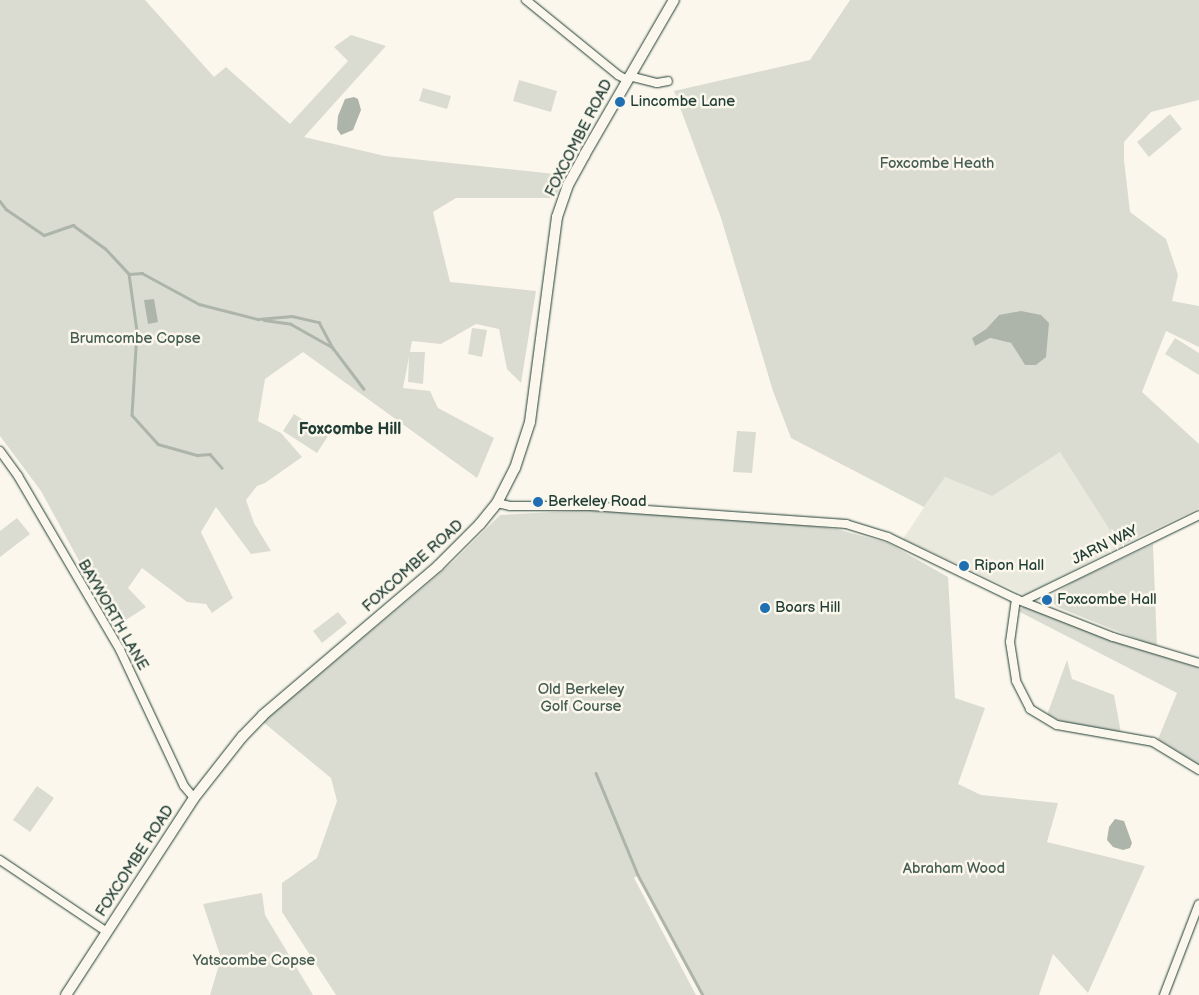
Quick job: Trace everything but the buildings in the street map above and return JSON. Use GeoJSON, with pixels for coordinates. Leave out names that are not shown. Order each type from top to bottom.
{"type":"FeatureCollection","features":[{"type":"Feature","properties":{"kind":"street"},"geometry":{"type":"LineString","coordinates":[[526,0],[618,75],[657,83],[668,81]]}},
{"type":"Feature","properties":{"kind":"street","name":"FOXCOMBE ROAD"},"geometry":{"type":"LineString","coordinates":[[66,995],[194,798],[227,755],[263,715],[438,566],[480,524],[497,503],[515,468],[530,422],[557,217],[568,185],[674,0]]}},
{"type":"Feature","properties":{"kind":"street","name":"BAYWORTH LANE"},"geometry":{"type":"LineString","coordinates":[[0,451],[18,476],[120,650],[184,786],[194,798]]}},
{"type":"Feature","properties":{"kind":"street"},"geometry":{"type":"LineString","coordinates":[[497,503],[510,506],[590,506],[846,524],[888,537],[1019,600],[1112,637],[1199,663]]}},
{"type":"Feature","properties":{"kind":"street","name":"JARN WAY"},"geometry":{"type":"LineString","coordinates":[[1019,600],[1199,515]]}},
{"type":"Feature","properties":{"kind":"street"},"geometry":{"type":"LineString","coordinates":[[1019,600],[1010,642],[1016,681],[1030,709],[1057,725],[1153,742],[1199,770]]}},
{"type":"Feature","properties":{"kind":"street"},"geometry":{"type":"LineString","coordinates":[[0,860],[107,932]]}},
{"type":"Feature","properties":{"kind":"street"},"geometry":{"type":"LineString","coordinates":[[1164,995],[1199,904]]}},
{"type":"Feature","properties":{"kind":"shaded area"},"geometry":{"type":"Polygon","coordinates":[[[354,97],[358,99],[361,110],[353,130],[341,135],[337,129],[338,116],[345,99],[354,97]]]}},
{"type":"Feature","properties":{"kind":"shaded area"},"geometry":{"type":"Polygon","coordinates":[[[154,299],[158,322],[148,324],[144,300],[154,299]]]}},
{"type":"Feature","properties":{"kind":"shaded area"},"geometry":{"type":"Polygon","coordinates":[[[1021,311],[1041,315],[1049,323],[1046,357],[1036,365],[1025,365],[1011,343],[990,338],[975,346],[972,338],[986,329],[999,315],[1021,311]]]}},
{"type":"Feature","properties":{"kind":"shaded area"},"geometry":{"type":"Polygon","coordinates":[[[1060,451],[1120,546],[1025,595],[903,539],[945,476],[992,496],[1060,451]]]}},
{"type":"Feature","properties":{"kind":"shaded area"},"geometry":{"type":"Polygon","coordinates":[[[1115,819],[1124,821],[1132,843],[1130,848],[1123,850],[1113,847],[1107,840],[1109,827],[1115,819]]]}},
{"type":"Feature","properties":{"kind":"green space","name":"Brumcombe Copse"},"geometry":{"type":"Polygon","coordinates":[[[0,0],[145,0],[214,77],[226,67],[290,124],[348,61],[334,47],[351,35],[386,46],[304,137],[385,156],[564,175],[555,198],[456,198],[433,212],[450,282],[536,291],[521,383],[507,369],[499,329],[476,324],[441,344],[412,341],[410,352],[425,352],[423,384],[408,382],[409,357],[403,388],[430,391],[438,408],[494,438],[477,478],[303,352],[265,379],[258,421],[281,433],[302,457],[265,483],[257,486],[246,500],[254,523],[271,551],[251,554],[216,507],[201,532],[233,598],[212,613],[206,604],[187,602],[142,568],[128,588],[146,607],[115,627],[41,491],[0,436],[0,0]]]}},
{"type":"Feature","properties":{"kind":"green space","name":"Foxcombe Heath"},"geometry":{"type":"Polygon","coordinates":[[[850,0],[1199,0],[1199,100],[1151,112],[1124,142],[1124,160],[1130,212],[1166,239],[1178,275],[1172,301],[1199,306],[1199,347],[1166,331],[1142,392],[1199,444],[1199,508],[1120,546],[1060,452],[992,496],[945,477],[924,507],[791,438],[773,391],[721,218],[674,91],[810,60],[850,0]],[[999,315],[986,329],[972,338],[975,346],[990,338],[1011,343],[1025,365],[999,315]]]}},
{"type":"Feature","properties":{"kind":"green space"},"geometry":{"type":"Polygon","coordinates":[[[519,80],[557,91],[551,112],[513,101],[519,80]]]}},
{"type":"Feature","properties":{"kind":"green space"},"geometry":{"type":"Polygon","coordinates":[[[423,88],[451,96],[447,109],[419,101],[423,88]]]}},
{"type":"Feature","properties":{"kind":"green space"},"geometry":{"type":"Polygon","coordinates":[[[1170,114],[1182,129],[1149,157],[1137,142],[1170,114]]]}},
{"type":"Feature","properties":{"kind":"green space"},"geometry":{"type":"Polygon","coordinates":[[[472,328],[487,330],[482,357],[468,354],[472,328]]]}},
{"type":"Feature","properties":{"kind":"green space"},"geometry":{"type":"Polygon","coordinates":[[[1175,338],[1199,353],[1199,375],[1165,354],[1175,338]]]}},
{"type":"Feature","properties":{"kind":"green space"},"geometry":{"type":"Polygon","coordinates":[[[294,414],[328,436],[317,453],[283,431],[294,414]]]}},
{"type":"Feature","properties":{"kind":"green space"},"geometry":{"type":"Polygon","coordinates":[[[737,431],[756,432],[752,473],[733,472],[737,431]]]}},
{"type":"Feature","properties":{"kind":"green space","name":"Old Berkeley Golf Course"},"geometry":{"type":"Polygon","coordinates":[[[589,510],[775,522],[836,529],[888,543],[948,577],[955,698],[985,708],[958,784],[981,795],[1058,803],[1047,842],[1145,866],[1088,993],[1053,954],[1039,995],[703,995],[638,875],[634,878],[696,995],[336,995],[282,912],[282,883],[317,858],[337,801],[331,778],[263,722],[453,562],[500,515],[589,510]]]}},
{"type":"Feature","properties":{"kind":"green space"},"geometry":{"type":"Polygon","coordinates":[[[17,518],[30,534],[0,557],[0,531],[17,518]]]}},
{"type":"Feature","properties":{"kind":"green space"},"geometry":{"type":"Polygon","coordinates":[[[1153,544],[1157,647],[1057,607],[1053,603],[1054,594],[1073,582],[1153,544]]]}},
{"type":"Feature","properties":{"kind":"green space"},"geometry":{"type":"Polygon","coordinates":[[[1024,606],[1115,642],[1199,668],[1199,765],[1158,739],[1177,693],[1018,611],[1024,606]]]}},
{"type":"Feature","properties":{"kind":"green space"},"geometry":{"type":"Polygon","coordinates":[[[338,612],[347,623],[322,643],[313,631],[338,612]]]}},
{"type":"Feature","properties":{"kind":"green space"},"geometry":{"type":"Polygon","coordinates":[[[1067,660],[1072,679],[1114,695],[1121,733],[1071,725],[1047,715],[1067,660]]]}},
{"type":"Feature","properties":{"kind":"green space"},"geometry":{"type":"Polygon","coordinates":[[[37,786],[54,798],[30,832],[13,820],[37,786]]]}},
{"type":"Feature","properties":{"kind":"green space","name":"Yatscombe Copse"},"geometry":{"type":"Polygon","coordinates":[[[262,893],[265,915],[313,995],[210,995],[221,958],[203,904],[262,893]]]}},
{"type":"Feature","properties":{"kind":"waterway"},"geometry":{"type":"LineString","coordinates":[[0,201],[6,209],[44,235],[73,225],[105,248],[129,274],[137,331],[132,415],[158,444],[197,455],[210,454],[222,468]]}},
{"type":"Feature","properties":{"kind":"waterway"},"geometry":{"type":"LineString","coordinates":[[129,274],[142,273],[199,304],[258,319],[292,316],[319,322],[333,348],[364,389]]}},
{"type":"Feature","properties":{"kind":"waterway"},"geometry":{"type":"LineString","coordinates":[[264,320],[291,324],[332,347]]}},
{"type":"Feature","properties":{"kind":"waterway"},"geometry":{"type":"LineString","coordinates":[[596,773],[638,875],[703,995]]}},
{"type":"Feature","properties":{"kind":"place","name":"Lincombe Lane"},"geometry":{"type":"Point","coordinates":[620,102]}},
{"type":"Feature","properties":{"kind":"place","name":"Berkeley Road"},"geometry":{"type":"Point","coordinates":[538,502]}},
{"type":"Feature","properties":{"kind":"place","name":"Ripon Hall"},"geometry":{"type":"Point","coordinates":[964,566]}},
{"type":"Feature","properties":{"kind":"place","name":"Foxcombe Hall"},"geometry":{"type":"Point","coordinates":[1047,600]}},
{"type":"Feature","properties":{"kind":"place","name":"Boars Hill"},"geometry":{"type":"Point","coordinates":[765,608]}},
{"type":"Feature","properties":{"kind":"district","name":"Foxcombe Hill"},"geometry":{"type":"Point","coordinates":[350,430]}},
{"type":"Feature","properties":{"kind":"park label","name":"Abraham Wood"},"geometry":{"type":"Point","coordinates":[954,869]}}]}
